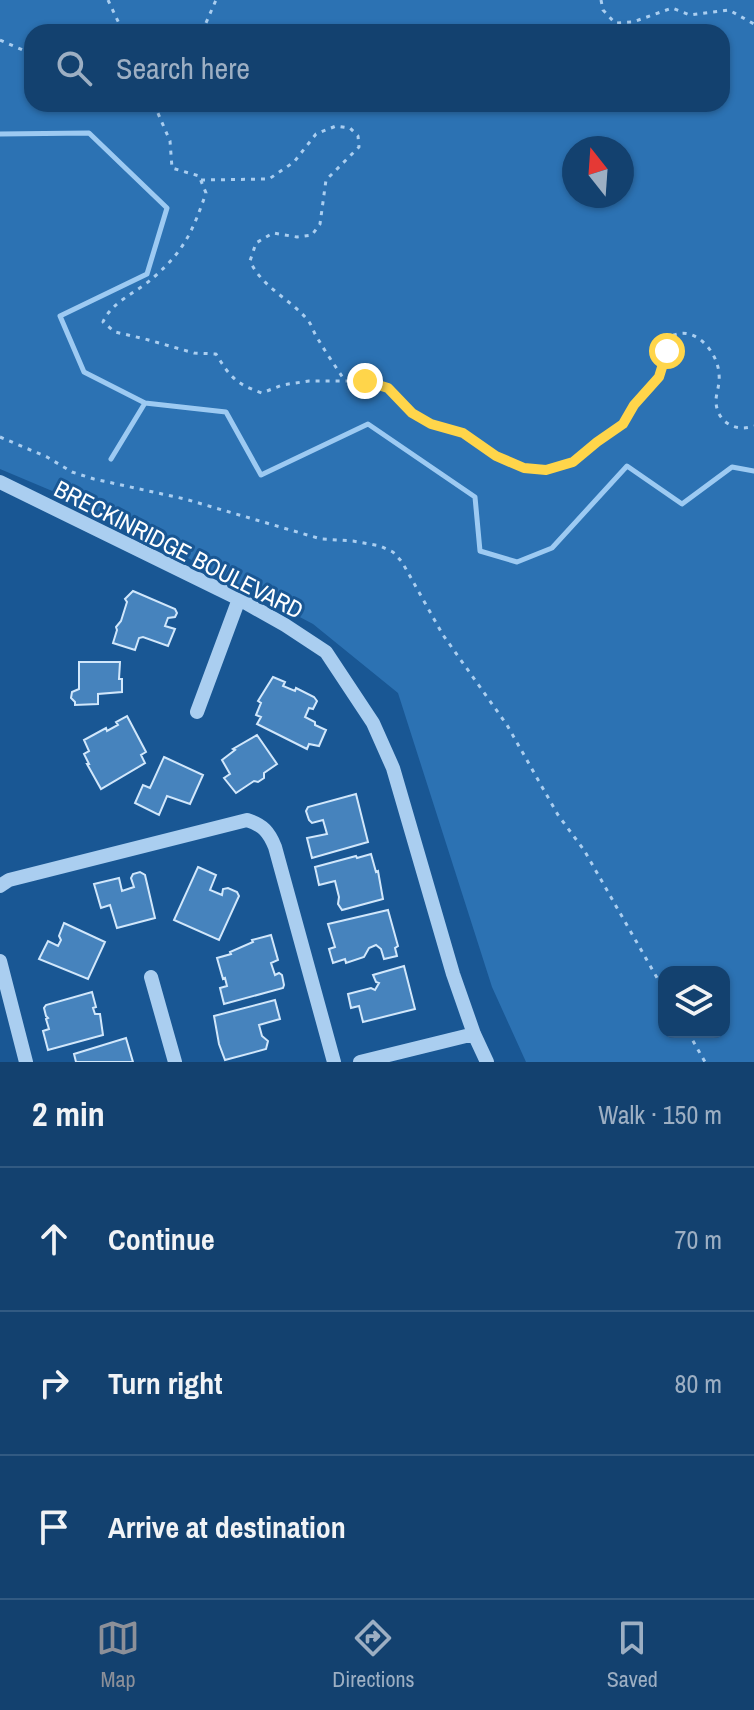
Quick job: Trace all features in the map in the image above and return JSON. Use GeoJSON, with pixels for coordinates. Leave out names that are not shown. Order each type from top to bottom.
{"type":"FeatureCollection","features":[{"type":"Feature","properties":{"kind":"street","name":"BRECKINRIDGE BOULEVARD"},"geometry":{"type":"LineString","coordinates":[[0,482],[239,599],[326,652],[373,723],[393,768],[438,923],[474,1034],[487,1062]]}},
{"type":"Feature","properties":{"kind":"street"},"geometry":{"type":"LineString","coordinates":[[197,712],[239,599]]}},
{"type":"Feature","properties":{"kind":"street"},"geometry":{"type":"LineString","coordinates":[[0,886],[9,880],[247,820],[260,824],[270,833],[275,847],[334,1062]]}},
{"type":"Feature","properties":{"kind":"street"},"geometry":{"type":"LineString","coordinates":[[0,961],[26,1062]]}},
{"type":"Feature","properties":{"kind":"street"},"geometry":{"type":"LineString","coordinates":[[151,977],[175,1062]]}},
{"type":"Feature","properties":{"kind":"street"},"geometry":{"type":"LineString","coordinates":[[360,1062],[474,1034]]}},
{"type":"Feature","properties":{"kind":"path"},"geometry":{"type":"LineString","coordinates":[[108,0],[119,24]]}},
{"type":"Feature","properties":{"kind":"path"},"geometry":{"type":"LineString","coordinates":[[206,24],[216,0]]}},
{"type":"Feature","properties":{"kind":"path"},"geometry":{"type":"LineString","coordinates":[[601,0],[603,10],[615,23],[633,22],[672,8],[690,15],[729,10],[754,24]]}},
{"type":"Feature","properties":{"kind":"path"},"geometry":{"type":"LineString","coordinates":[[0,40],[24,50]]}},
{"type":"Feature","properties":{"kind":"path"},"geometry":{"type":"LineString","coordinates":[[157,112],[170,141],[172,168],[199,176],[206,193],[193,229],[175,257],[152,280],[107,312],[103,322],[115,332],[194,353],[216,354],[229,376],[245,387],[262,393],[282,385],[309,381],[365,381],[388,388],[412,413],[431,424],[463,433],[496,456],[524,468],[546,470],[573,462],[623,424],[634,405],[659,377],[674,335],[681,332],[696,336],[716,361],[720,376],[715,403],[720,415],[728,425],[745,430],[754,426]]}},
{"type":"Feature","properties":{"kind":"path"},"geometry":{"type":"LineString","coordinates":[[201,180],[269,179],[294,162],[316,134],[336,126],[350,128],[358,136],[359,147],[326,180],[320,224],[312,235],[297,237],[273,233],[256,243],[250,261],[256,275],[309,321],[345,381]]}},
{"type":"Feature","properties":{"kind":"path"},"geometry":{"type":"LineString","coordinates":[[0,437],[47,457],[72,472],[94,479],[185,499],[321,539],[353,541],[393,552],[402,562],[443,635],[507,725],[558,815],[584,850],[658,980]]}},
{"type":"Feature","properties":{"kind":"path"},"geometry":{"type":"LineString","coordinates":[[691,1038],[705,1062]]}},
{"type":"Feature","properties":{"kind":"shaded area"},"geometry":{"type":"Polygon","coordinates":[[[0,0],[754,0],[754,1062],[526,1062],[492,987],[398,693],[313,624],[95,509],[0,469],[0,0]]]}},
{"type":"Feature","properties":{"kind":"building"},"geometry":{"type":"Polygon","coordinates":[[[133,591],[175,609],[175,617],[168,618],[165,626],[175,629],[168,646],[143,637],[139,638],[135,650],[113,643],[127,602],[125,599],[133,591]]]}},
{"type":"Feature","properties":{"kind":"building"},"geometry":{"type":"Polygon","coordinates":[[[79,662],[120,662],[122,692],[98,694],[98,704],[75,705],[71,698],[72,692],[79,689],[79,662]]]}},
{"type":"Feature","properties":{"kind":"building"},"geometry":{"type":"Polygon","coordinates":[[[273,677],[285,682],[283,686],[295,691],[296,688],[317,701],[305,717],[326,730],[319,746],[309,744],[307,749],[257,724],[261,717],[256,715],[261,703],[258,701],[273,677]]]}},
{"type":"Feature","properties":{"kind":"building"},"geometry":{"type":"Polygon","coordinates":[[[127,716],[146,752],[141,755],[145,763],[101,789],[87,764],[84,754],[89,751],[84,740],[118,725],[116,722],[127,716]]]}},
{"type":"Feature","properties":{"kind":"building"},"geometry":{"type":"Polygon","coordinates":[[[257,735],[277,764],[264,773],[264,778],[236,793],[224,778],[230,774],[222,760],[233,749],[257,735]]]}},
{"type":"Feature","properties":{"kind":"building"},"geometry":{"type":"Polygon","coordinates":[[[164,757],[203,775],[190,804],[167,796],[159,815],[135,803],[143,785],[150,788],[164,757]]]}},
{"type":"Feature","properties":{"kind":"building"},"geometry":{"type":"Polygon","coordinates":[[[356,794],[368,842],[312,858],[307,838],[327,834],[323,820],[312,823],[309,820],[308,807],[356,794]]]}},
{"type":"Feature","properties":{"kind":"building"},"geometry":{"type":"Polygon","coordinates":[[[371,854],[383,899],[342,910],[338,904],[335,881],[319,885],[315,867],[371,854]]]}},
{"type":"Feature","properties":{"kind":"building"},"geometry":{"type":"Polygon","coordinates":[[[198,867],[216,875],[210,890],[222,895],[223,889],[228,888],[239,896],[219,940],[174,920],[198,867]]]}},
{"type":"Feature","properties":{"kind":"building"},"geometry":{"type":"Polygon","coordinates":[[[140,872],[145,875],[155,918],[117,928],[110,905],[101,908],[94,884],[119,878],[122,891],[134,887],[131,878],[140,872]]]}},
{"type":"Feature","properties":{"kind":"building"},"geometry":{"type":"Polygon","coordinates":[[[388,910],[398,946],[395,948],[397,956],[384,959],[376,945],[369,948],[364,957],[346,963],[345,959],[333,963],[329,949],[335,947],[328,924],[388,910]]]}},
{"type":"Feature","properties":{"kind":"building"},"geometry":{"type":"Polygon","coordinates":[[[64,923],[105,942],[88,979],[39,959],[48,941],[58,946],[64,923]]]}},
{"type":"Feature","properties":{"kind":"building"},"geometry":{"type":"Polygon","coordinates":[[[271,935],[278,960],[271,963],[275,975],[282,975],[283,988],[224,1004],[220,988],[227,986],[217,958],[231,954],[252,940],[271,935]]]}},
{"type":"Feature","properties":{"kind":"building"},"geometry":{"type":"Polygon","coordinates":[[[404,966],[415,1009],[363,1022],[359,1006],[351,1008],[348,994],[371,988],[375,990],[379,983],[373,975],[404,966]]]}},
{"type":"Feature","properties":{"kind":"building"},"geometry":{"type":"Polygon","coordinates":[[[92,992],[96,1007],[93,1008],[95,1014],[100,1014],[103,1035],[48,1050],[43,1031],[49,1029],[46,1005],[92,992]]]}},
{"type":"Feature","properties":{"kind":"building"},"geometry":{"type":"Polygon","coordinates":[[[275,1000],[280,1019],[259,1025],[262,1036],[268,1041],[266,1049],[225,1060],[214,1016],[275,1000]]]}},
{"type":"Feature","properties":{"kind":"building"},"geometry":{"type":"Polygon","coordinates":[[[126,1038],[133,1062],[76,1062],[74,1054],[126,1038]]]}},
{"type":"Feature","properties":{"kind":"waterway"},"geometry":{"type":"LineString","coordinates":[[0,134],[89,133],[167,208],[147,274],[60,316],[84,372],[145,403],[226,412],[261,475],[368,424],[475,497],[480,551],[517,562],[552,548],[627,466],[682,504],[732,467],[754,471]]}},
{"type":"Feature","properties":{"kind":"waterway"},"geometry":{"type":"LineString","coordinates":[[111,459],[145,403]]}},
{"type":"Feature","properties":{"kind":"route"},"geometry":{"type":"LineString","coordinates":[[365,381],[388,388],[412,413],[431,424],[463,433],[496,456],[524,468],[546,470],[573,462],[623,424],[634,405],[659,377],[667,351]]}}]}
